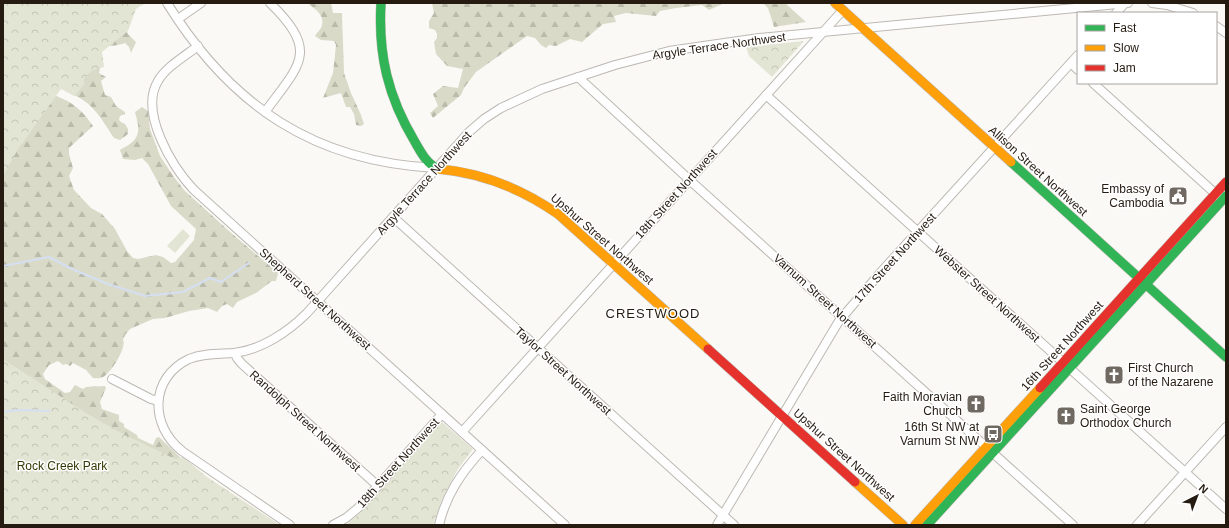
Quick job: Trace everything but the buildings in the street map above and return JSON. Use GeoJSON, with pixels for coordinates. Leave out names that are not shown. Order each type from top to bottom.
{"type":"FeatureCollection","features":[{"type":"Feature","properties":{"kind":"street","name":"Upshur Street Northwest"},"geometry":{"type":"LineString","coordinates":[[167,3],[198,46],[234,86],[282,124],[308,138],[343,152],[381,162],[461,171],[491,179],[508,185],[530,196],[558,214],[904,525]]}},
{"type":"Feature","properties":{"kind":"street"},"geometry":{"type":"LineString","coordinates":[[178,20],[201,3]]}},
{"type":"Feature","properties":{"kind":"street"},"geometry":{"type":"LineString","coordinates":[[265,112],[295,70],[301,50],[295,32],[270,3]]}},
{"type":"Feature","properties":{"kind":"street"},"geometry":{"type":"LineString","coordinates":[[381,3],[381,46],[391,95],[397,110],[413,139],[428,162],[437,168]]}},
{"type":"Feature","properties":{"kind":"street","name":"Allison Street Northwest"},"geometry":{"type":"LineString","coordinates":[[835,3],[1226,357]]}},
{"type":"Feature","properties":{"kind":"street"},"geometry":{"type":"LineString","coordinates":[[1117,12],[1125,3]]}},
{"type":"Feature","properties":{"kind":"street","name":"Argyle Terrace Northwest"},"geometry":{"type":"LineString","coordinates":[[158,401],[160,391],[165,380],[174,369],[183,362],[201,355],[235,353],[257,346],[281,335],[297,323],[470,132],[494,112],[512,102],[542,89],[621,63],[669,52],[759,38],[1128,3]]}},
{"type":"Feature","properties":{"kind":"street"},"geometry":{"type":"LineString","coordinates":[[1152,3],[1167,5],[1190,12]]}},
{"type":"Feature","properties":{"kind":"street","name":"18th Street Northwest"},"geometry":{"type":"LineString","coordinates":[[462,432],[537,347],[614,264],[843,10]]}},
{"type":"Feature","properties":{"kind":"street"},"geometry":{"type":"LineString","coordinates":[[1217,27],[1226,34]]}},
{"type":"Feature","properties":{"kind":"street","name":"Shepherd Street Northwest"},"geometry":{"type":"LineString","coordinates":[[198,46],[165,72],[155,87],[153,102],[157,128],[165,148],[179,172],[194,190],[565,525]]}},
{"type":"Feature","properties":{"kind":"street","name":"17th Street Northwest"},"geometry":{"type":"LineString","coordinates":[[717,525],[842,317],[1077,56]]}},
{"type":"Feature","properties":{"kind":"street"},"geometry":{"type":"LineString","coordinates":[[1071,63],[1077,69]]}},
{"type":"Feature","properties":{"kind":"street","name":"Varnum Street Northwest"},"geometry":{"type":"LineString","coordinates":[[578,77],[690,180],[1073,525]]}},
{"type":"Feature","properties":{"kind":"street"},"geometry":{"type":"LineString","coordinates":[[1094,84],[1222,198]]}},
{"type":"Feature","properties":{"kind":"street","name":"Webster Street Northwest"},"geometry":{"type":"LineString","coordinates":[[766,95],[1226,509]]}},
{"type":"Feature","properties":{"kind":"street","name":"16th Street Northwest"},"geometry":{"type":"LineString","coordinates":[[927,525],[990,450],[1066,365],[1142,281],[1222,198],[1226,182]]}},
{"type":"Feature","properties":{"kind":"street","name":"Taylor Street Northwest"},"geometry":{"type":"LineString","coordinates":[[393,217],[734,525]]}},
{"type":"Feature","properties":{"kind":"street","name":"Randolph Street Northwest"},"geometry":{"type":"LineString","coordinates":[[235,353],[242,364],[378,486]]}},
{"type":"Feature","properties":{"kind":"street"},"geometry":{"type":"LineString","coordinates":[[112,378],[151,399],[158,401],[159,416],[162,427],[168,438],[177,447],[257,504],[290,525]]}},
{"type":"Feature","properties":{"kind":"street","name":"18th Street Northwest"},"geometry":{"type":"LineString","coordinates":[[333,525],[343,521],[351,514],[442,414]]}},
{"type":"Feature","properties":{"kind":"street"},"geometry":{"type":"LineString","coordinates":[[1137,525],[1226,427]]}},
{"type":"Feature","properties":{"kind":"street"},"geometry":{"type":"LineString","coordinates":[[439,525],[446,502],[454,486],[464,471],[482,450]]}},
{"type":"Feature","properties":{"kind":"street","name":"16th Street Northwest"},"geometry":{"type":"LineString","coordinates":[[915,525],[990,450]]}},
{"type":"Feature","properties":{"kind":"green space"},"geometry":{"type":"Polygon","coordinates":[[[3,3],[123,24],[128,34],[136,42],[131,53],[129,47],[125,43],[105,47],[101,55],[99,73],[106,77],[101,81],[105,95],[111,97],[116,106],[125,112],[125,114],[120,116],[119,120],[125,124],[128,129],[128,134],[120,140],[114,138],[96,112],[79,97],[71,94],[3,3]]]}},
{"type":"Feature","properties":{"kind":"green space"},"geometry":{"type":"Polygon","coordinates":[[[3,3],[145,3],[136,9],[128,31],[102,52],[104,67],[93,70],[84,78],[84,85],[74,96],[61,89],[17,151],[3,176],[3,3]]]}},
{"type":"Feature","properties":{"kind":"green space"},"geometry":{"type":"Polygon","coordinates":[[[307,3],[331,3],[333,13],[342,13],[344,73],[364,124],[361,126],[356,125],[354,114],[350,107],[346,107],[341,93],[323,98],[333,73],[336,45],[334,41],[321,40],[315,36],[320,30],[323,21],[318,12],[307,3]]]}},
{"type":"Feature","properties":{"kind":"green space"},"geometry":{"type":"Polygon","coordinates":[[[432,3],[725,3],[709,10],[702,5],[660,11],[656,16],[626,13],[614,16],[616,22],[603,24],[582,42],[570,39],[556,46],[549,45],[546,48],[535,38],[527,36],[476,72],[464,88],[461,95],[433,118],[430,113],[438,106],[433,94],[443,86],[458,88],[463,69],[447,66],[436,54],[434,42],[437,38],[437,34],[435,30],[429,28],[429,21],[434,13],[432,3]]]}},
{"type":"Feature","properties":{"kind":"green space"},"geometry":{"type":"Polygon","coordinates":[[[763,3],[785,3],[806,22],[774,27],[768,8],[763,3]]]}},
{"type":"Feature","properties":{"kind":"green space"},"geometry":{"type":"Polygon","coordinates":[[[804,41],[772,77],[749,56],[746,47],[804,41]]]}},
{"type":"Feature","properties":{"kind":"green space"},"geometry":{"type":"Polygon","coordinates":[[[56,96],[68,101],[77,108],[93,126],[69,148],[73,168],[69,176],[74,190],[91,208],[102,214],[115,229],[127,251],[133,258],[138,259],[156,255],[163,257],[171,263],[175,262],[194,240],[196,229],[171,206],[148,164],[142,158],[135,160],[123,159],[120,150],[130,144],[137,136],[138,129],[135,112],[142,107],[148,111],[150,129],[160,156],[184,190],[278,273],[276,281],[272,281],[256,293],[237,302],[233,308],[227,304],[222,306],[217,312],[208,308],[189,311],[165,318],[153,319],[130,329],[123,340],[123,348],[118,360],[110,371],[102,378],[93,378],[86,370],[73,363],[70,366],[66,364],[63,365],[58,361],[49,365],[43,374],[45,379],[65,393],[70,392],[75,385],[83,389],[86,387],[105,386],[106,388],[100,402],[102,409],[119,415],[119,421],[124,424],[124,427],[137,435],[138,438],[153,445],[156,438],[159,437],[181,458],[206,478],[3,525],[3,105],[56,96]]]}},
{"type":"Feature","properties":{"kind":"green space"},"geometry":{"type":"Polygon","coordinates":[[[183,229],[190,236],[175,253],[167,246],[183,229]]]}},
{"type":"Feature","properties":{"kind":"green space","name":"Rock Creek Park"},"geometry":{"type":"Polygon","coordinates":[[[3,359],[86,413],[123,434],[175,459],[183,457],[207,477],[280,525],[3,525],[3,359]]]}},
{"type":"Feature","properties":{"kind":"green space"},"geometry":{"type":"Polygon","coordinates":[[[442,422],[473,449],[458,469],[442,499],[433,525],[346,525],[359,514],[388,480],[442,422]]]}},
{"type":"Feature","properties":{"kind":"waterway"},"geometry":{"type":"LineString","coordinates":[[3,266],[49,257],[72,269],[108,284],[145,296],[183,292],[210,278],[221,282],[249,263]]}},
{"type":"Feature","properties":{"kind":"waterway"},"geometry":{"type":"LineString","coordinates":[[3,412],[17,410],[49,411]]}},
{"type":"Feature","properties":{"kind":"traffic: fast"},"geometry":{"type":"LineString","coordinates":[[381,3],[380,22],[383,58],[392,92],[398,109],[420,150],[425,158],[439,169]]}},
{"type":"Feature","properties":{"kind":"traffic: fast"},"geometry":{"type":"LineString","coordinates":[[1011,162],[1226,357]]}},
{"type":"Feature","properties":{"kind":"traffic: fast"},"geometry":{"type":"LineString","coordinates":[[927,525],[1226,196]]}},
{"type":"Feature","properties":{"kind":"traffic: slow"},"geometry":{"type":"LineString","coordinates":[[835,3],[1011,162]]}},
{"type":"Feature","properties":{"kind":"traffic: slow"},"geometry":{"type":"LineString","coordinates":[[439,169],[471,174],[502,184],[530,197],[558,214],[708,349]]}},
{"type":"Feature","properties":{"kind":"traffic: slow"},"geometry":{"type":"LineString","coordinates":[[915,525],[1040,388]]}},
{"type":"Feature","properties":{"kind":"traffic: slow"},"geometry":{"type":"LineString","coordinates":[[855,482],[903,525]]}},
{"type":"Feature","properties":{"kind":"traffic: jam"},"geometry":{"type":"LineString","coordinates":[[1040,388],[1226,182]]}},
{"type":"Feature","properties":{"kind":"traffic: jam"},"geometry":{"type":"LineString","coordinates":[[708,349],[855,482]]}},
{"type":"Feature","properties":{"kind":"place","name":"Embassy of Cambodia"},"geometry":{"type":"Point","coordinates":[1178,196]}},
{"type":"Feature","properties":{"kind":"place","name":"First Church of the Nazarene"},"geometry":{"type":"Point","coordinates":[1114,375]}},
{"type":"Feature","properties":{"kind":"place","name":"Faith Moravian Church"},"geometry":{"type":"Point","coordinates":[976,404]}},
{"type":"Feature","properties":{"kind":"place","name":"Saint George Orthodox Church"},"geometry":{"type":"Point","coordinates":[1066,416]}},
{"type":"Feature","properties":{"kind":"place","name":"16th St NW at Varnum St NW"},"geometry":{"type":"Point","coordinates":[993,434]}},
{"type":"Feature","properties":{"kind":"district","name":"CRESTWOOD"},"geometry":{"type":"Point","coordinates":[653,313]}}]}
